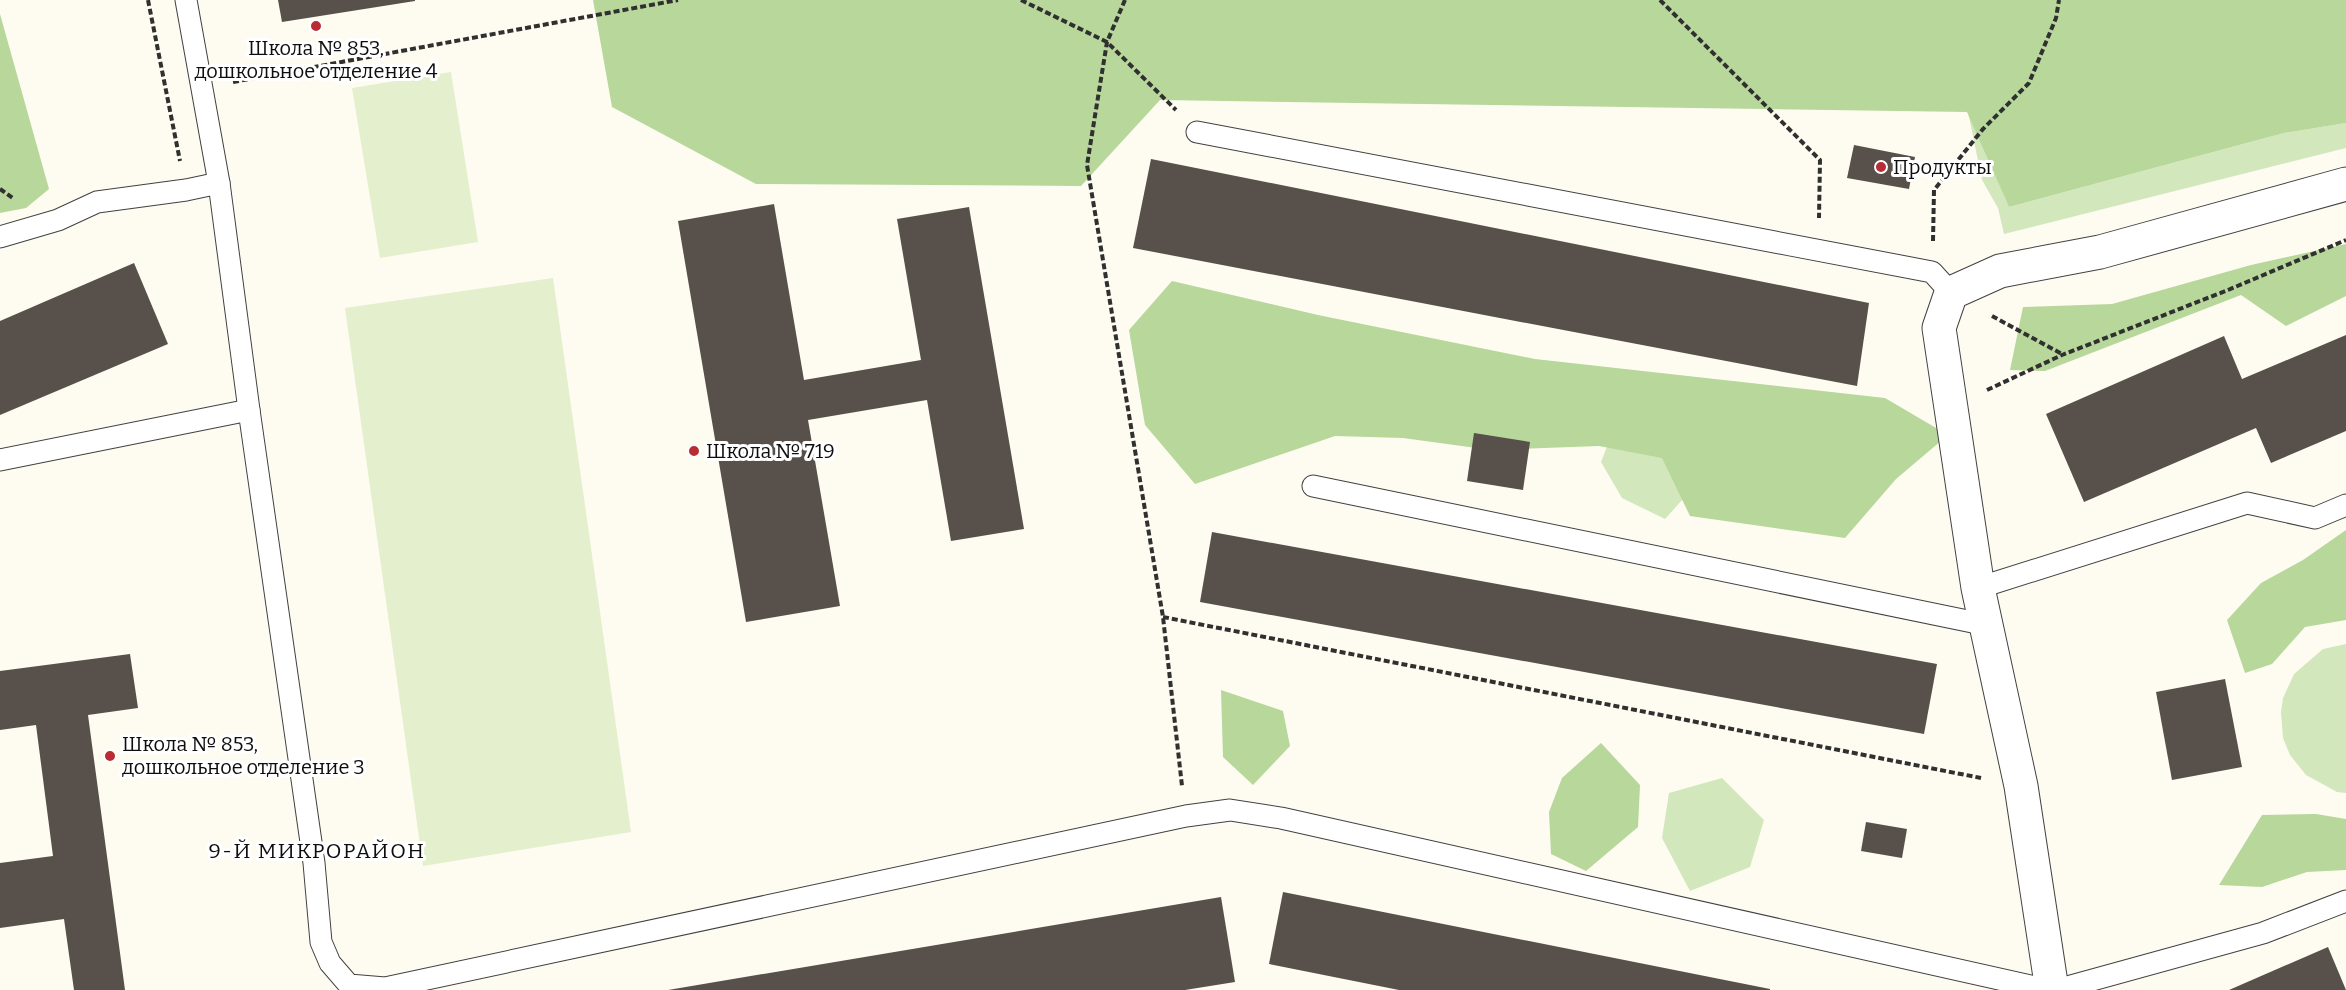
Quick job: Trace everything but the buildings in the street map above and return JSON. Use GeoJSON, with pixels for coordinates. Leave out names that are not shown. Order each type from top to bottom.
{"type":"FeatureCollection","features":[{"type":"Feature","properties":{"kind":"street"},"geometry":{"type":"LineString","coordinates":[[2052,990],[2021,786],[1978,588],[1939,328],[1942,282],[2100,252],[2346,184]]}},
{"type":"Feature","properties":{"kind":"lane"},"geometry":{"type":"LineString","coordinates":[[186,0],[219,183],[314,863],[321,942],[330,963],[349,985],[385,988],[1186,816],[1230,810],[1281,818],[2052,990],[2263,933],[2346,901]]}},
{"type":"Feature","properties":{"kind":"lane"},"geometry":{"type":"LineString","coordinates":[[1197,132],[1818,250],[1942,282]]}},
{"type":"Feature","properties":{"kind":"lane"},"geometry":{"type":"LineString","coordinates":[[0,237],[58,220],[97,202],[186,190],[219,183]]}},
{"type":"Feature","properties":{"kind":"lane"},"geometry":{"type":"LineString","coordinates":[[0,460],[249,410]]}},
{"type":"Feature","properties":{"kind":"lane"},"geometry":{"type":"LineString","coordinates":[[1313,486],[1987,625]]}},
{"type":"Feature","properties":{"kind":"lane"},"geometry":{"type":"LineString","coordinates":[[1978,588],[2247,503],[2315,518],[2346,506]]}},
{"type":"Feature","properties":{"kind":"path"},"geometry":{"type":"LineString","coordinates":[[201,88],[678,0]]}},
{"type":"Feature","properties":{"kind":"path"},"geometry":{"type":"LineString","coordinates":[[1021,0],[1107,42],[1197,132]]}},
{"type":"Feature","properties":{"kind":"path"},"geometry":{"type":"LineString","coordinates":[[1125,0],[1107,42],[1087,165],[1163,616],[1186,816]]}},
{"type":"Feature","properties":{"kind":"path"},"geometry":{"type":"LineString","coordinates":[[1660,0],[1820,160],[1818,250]]}},
{"type":"Feature","properties":{"kind":"path"},"geometry":{"type":"LineString","coordinates":[[2059,0],[2056,18],[2029,83],[1983,129],[1934,190],[1942,282],[2062,355]]}},
{"type":"Feature","properties":{"kind":"path"},"geometry":{"type":"LineString","coordinates":[[1982,393],[1990,387],[2062,355],[2228,290],[2346,240]]}},
{"type":"Feature","properties":{"kind":"path"},"geometry":{"type":"LineString","coordinates":[[1163,616],[2021,786]]}},
{"type":"Feature","properties":{"kind":"green space"},"geometry":{"type":"Polygon","coordinates":[[[593,0],[2346,0],[2346,123],[2284,133],[2009,207],[1967,112],[1160,100],[1081,186],[756,184],[612,107],[593,0]]]}},
{"type":"Feature","properties":{"kind":"green space"},"geometry":{"type":"Polygon","coordinates":[[[0,14],[49,189],[26,208],[0,213],[0,14]]]}},
{"type":"Feature","properties":{"kind":"green space"},"geometry":{"type":"Polygon","coordinates":[[[451,72],[478,242],[380,258],[352,88],[451,72]]]}},
{"type":"Feature","properties":{"kind":"green space"},"geometry":{"type":"Polygon","coordinates":[[[1968,112],[2009,207],[2284,133],[2346,123],[2346,148],[2004,234],[1998,208],[1982,180],[1968,112]]]}},
{"type":"Feature","properties":{"kind":"green space"},"geometry":{"type":"Polygon","coordinates":[[[2346,244],[2346,296],[2286,326],[2241,295],[2045,371],[2010,370],[2023,307],[2112,304],[2251,265],[2346,244]]]}},
{"type":"Feature","properties":{"kind":"green space"},"geometry":{"type":"Polygon","coordinates":[[[553,278],[631,832],[423,866],[345,308],[553,278]]]}},
{"type":"Feature","properties":{"kind":"green space"},"geometry":{"type":"Polygon","coordinates":[[[1172,281],[1318,315],[1535,359],[1885,398],[1948,435],[1896,479],[1845,538],[1690,516],[1662,458],[1599,446],[1491,450],[1403,438],[1335,436],[1195,484],[1145,425],[1129,330],[1172,281]]]}},
{"type":"Feature","properties":{"kind":"green space"},"geometry":{"type":"Polygon","coordinates":[[[1619,416],[1709,470],[1665,519],[1622,498],[1601,462],[1619,416]]]}},
{"type":"Feature","properties":{"kind":"green space"},"geometry":{"type":"Polygon","coordinates":[[[2346,530],[2346,620],[2305,627],[2272,664],[2245,673],[2227,620],[2261,583],[2303,560],[2346,530]]]}},
{"type":"Feature","properties":{"kind":"green space"},"geometry":{"type":"Polygon","coordinates":[[[2346,644],[2346,793],[2337,792],[2306,775],[2290,755],[2283,738],[2281,712],[2283,698],[2294,674],[2323,649],[2346,644]]]}},
{"type":"Feature","properties":{"kind":"green space"},"geometry":{"type":"Polygon","coordinates":[[[1221,690],[1283,711],[1290,746],[1253,785],[1223,757],[1221,690]]]}},
{"type":"Feature","properties":{"kind":"green space"},"geometry":{"type":"Polygon","coordinates":[[[1601,743],[1640,785],[1638,827],[1586,871],[1551,854],[1549,812],[1562,778],[1601,743]]]}},
{"type":"Feature","properties":{"kind":"green space"},"geometry":{"type":"Polygon","coordinates":[[[1722,778],[1764,820],[1750,867],[1690,891],[1662,838],[1669,793],[1722,778]]]}},
{"type":"Feature","properties":{"kind":"green space"},"geometry":{"type":"Polygon","coordinates":[[[2316,814],[2346,819],[2346,870],[2307,872],[2262,887],[2219,885],[2262,815],[2316,814]]]}},
{"type":"Feature","properties":{"kind":"place","name":"Школа № 853, дошкольное отделение 4"},"geometry":{"type":"Point","coordinates":[316,26]}},
{"type":"Feature","properties":{"kind":"place","name":"Продукты"},"geometry":{"type":"Point","coordinates":[1881,167]}},
{"type":"Feature","properties":{"kind":"place","name":"Школа № 719"},"geometry":{"type":"Point","coordinates":[694,451]}},
{"type":"Feature","properties":{"kind":"place","name":"Школа № 853, дошкольное отделение 3"},"geometry":{"type":"Point","coordinates":[110,756]}},
{"type":"Feature","properties":{"kind":"district","name":"9-Й МИКРОРАЙОН"},"geometry":{"type":"Point","coordinates":[317,851]}}]}
